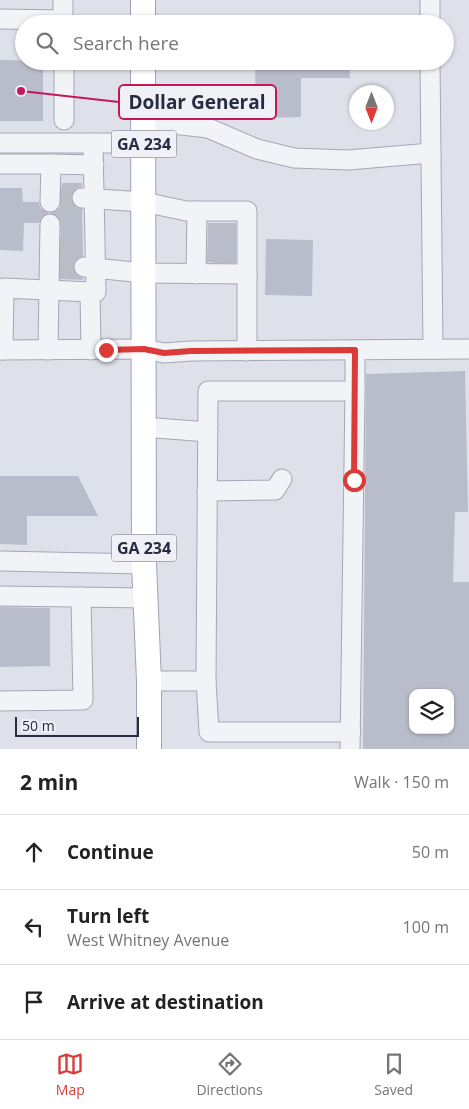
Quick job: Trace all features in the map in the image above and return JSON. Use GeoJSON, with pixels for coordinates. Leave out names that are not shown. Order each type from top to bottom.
{"type":"FeatureCollection","features":[{"type":"Feature","properties":{"kind":"main road"},"geometry":{"type":"LineString","coordinates":[[143,0],[143,15]]}},
{"type":"Feature","properties":{"kind":"main road","name":"GA 234"},"geometry":{"type":"LineString","coordinates":[[143,70],[144,564],[149,681],[149,749]]}},
{"type":"Feature","properties":{"kind":"street"},"geometry":{"type":"LineString","coordinates":[[63,0],[63,15]]}},
{"type":"Feature","properties":{"kind":"street"},"geometry":{"type":"LineString","coordinates":[[430,0],[430,15]]}},
{"type":"Feature","properties":{"kind":"street"},"geometry":{"type":"LineString","coordinates":[[0,19],[15,20]]}},
{"type":"Feature","properties":{"kind":"street"},"geometry":{"type":"LineString","coordinates":[[64,70],[64,120]]}},
{"type":"Feature","properties":{"kind":"street"},"geometry":{"type":"LineString","coordinates":[[430,70],[433,350]]}},
{"type":"Feature","properties":{"kind":"street"},"geometry":{"type":"LineString","coordinates":[[0,143],[93,144],[144,133],[164,123],[208,128],[257,149],[294,158],[348,160],[431,152]]}},
{"type":"Feature","properties":{"kind":"street"},"geometry":{"type":"LineString","coordinates":[[93,144],[94,165],[88,198],[89,267],[96,292],[4,288],[1,350],[144,349],[164,353],[246,350],[469,349]]}},
{"type":"Feature","properties":{"kind":"street"},"geometry":{"type":"LineString","coordinates":[[1,164],[94,165]]}},
{"type":"Feature","properties":{"kind":"street"},"geometry":{"type":"LineString","coordinates":[[51,164],[53,199]]}},
{"type":"Feature","properties":{"kind":"street"},"geometry":{"type":"LineString","coordinates":[[88,198],[144,202],[222,217],[247,211],[246,350]]}},
{"type":"Feature","properties":{"kind":"street"},"geometry":{"type":"LineString","coordinates":[[196,274],[197,211]]}},
{"type":"Feature","properties":{"kind":"street"},"geometry":{"type":"LineString","coordinates":[[48,350],[49,289],[54,266],[55,246],[50,224]]}},
{"type":"Feature","properties":{"kind":"street"},"geometry":{"type":"LineString","coordinates":[[89,267],[144,274],[196,274],[222,269],[247,274]]}},
{"type":"Feature","properties":{"kind":"street"},"geometry":{"type":"LineString","coordinates":[[90,292],[91,350]]}},
{"type":"Feature","properties":{"kind":"street"},"geometry":{"type":"LineString","coordinates":[[355,350],[356,391],[350,741],[209,732],[206,681],[208,391],[356,391]]}},
{"type":"Feature","properties":{"kind":"street"},"geometry":{"type":"LineString","coordinates":[[143,427],[208,432]]}},
{"type":"Feature","properties":{"kind":"street"},"geometry":{"type":"LineString","coordinates":[[207,491],[275,490],[282,479]]}},
{"type":"Feature","properties":{"kind":"street"},"geometry":{"type":"LineString","coordinates":[[0,561],[144,564]]}},
{"type":"Feature","properties":{"kind":"street"},"geometry":{"type":"LineString","coordinates":[[0,596],[146,598]]}},
{"type":"Feature","properties":{"kind":"street"},"geometry":{"type":"LineString","coordinates":[[0,701],[83,700],[81,597]]}},
{"type":"Feature","properties":{"kind":"street"},"geometry":{"type":"LineString","coordinates":[[149,681],[206,681]]}},
{"type":"Feature","properties":{"kind":"building"},"geometry":{"type":"Polygon","coordinates":[[[0,60],[15,60],[15,70],[43,70],[43,121],[0,121],[0,60]]]}},
{"type":"Feature","properties":{"kind":"building"},"geometry":{"type":"Polygon","coordinates":[[[255,70],[350,70],[350,78],[301,78],[301,117],[264,118],[262,110],[256,111],[255,70]]]}},
{"type":"Feature","properties":{"kind":"building"},"geometry":{"type":"Polygon","coordinates":[[[62,183],[82,183],[82,187],[73,191],[71,198],[75,207],[82,209],[83,256],[75,260],[73,266],[74,272],[83,280],[60,279],[61,224],[60,218],[51,213],[56,212],[60,207],[62,183]]]}},
{"type":"Feature","properties":{"kind":"building"},"geometry":{"type":"Polygon","coordinates":[[[0,188],[22,188],[23,202],[39,202],[40,208],[49,213],[41,218],[39,223],[24,223],[23,251],[0,250],[0,188]]]}},
{"type":"Feature","properties":{"kind":"building"},"geometry":{"type":"Polygon","coordinates":[[[208,223],[236,223],[236,263],[207,262],[208,223]]]}},
{"type":"Feature","properties":{"kind":"building"},"geometry":{"type":"Polygon","coordinates":[[[266,239],[313,240],[312,296],[265,295],[266,239]]]}},
{"type":"Feature","properties":{"kind":"building"},"geometry":{"type":"Polygon","coordinates":[[[465,371],[468,512],[455,512],[453,582],[469,582],[469,749],[363,749],[366,374],[465,371]]]}},
{"type":"Feature","properties":{"kind":"building"},"geometry":{"type":"Polygon","coordinates":[[[0,476],[78,476],[98,516],[27,516],[27,545],[0,544],[0,476]]]}},
{"type":"Feature","properties":{"kind":"building"},"geometry":{"type":"Polygon","coordinates":[[[0,607],[50,608],[50,666],[0,667],[0,607]]]}},
{"type":"Feature","properties":{"kind":"tunnel"},"geometry":{"type":"LineString","coordinates":[[60,198],[82,198]]}},
{"type":"Feature","properties":{"kind":"tunnel"},"geometry":{"type":"LineString","coordinates":[[50,217],[82,218]]}},
{"type":"Feature","properties":{"kind":"tunnel"},"geometry":{"type":"LineString","coordinates":[[222,223],[222,263]]}},
{"type":"Feature","properties":{"kind":"tunnel"},"geometry":{"type":"LineString","coordinates":[[60,246],[83,247]]}},
{"type":"Feature","properties":{"kind":"tunnel"},"geometry":{"type":"LineString","coordinates":[[59,267],[83,267]]}},
{"type":"Feature","properties":{"kind":"place","name":"Dollar General"},"geometry":{"type":"Point","coordinates":[21,91]}},
{"type":"Feature","properties":{"kind":"route"},"geometry":{"type":"LineString","coordinates":[[106,350],[144,349],[164,353],[191,351],[355,350],[354,480]]}}]}
